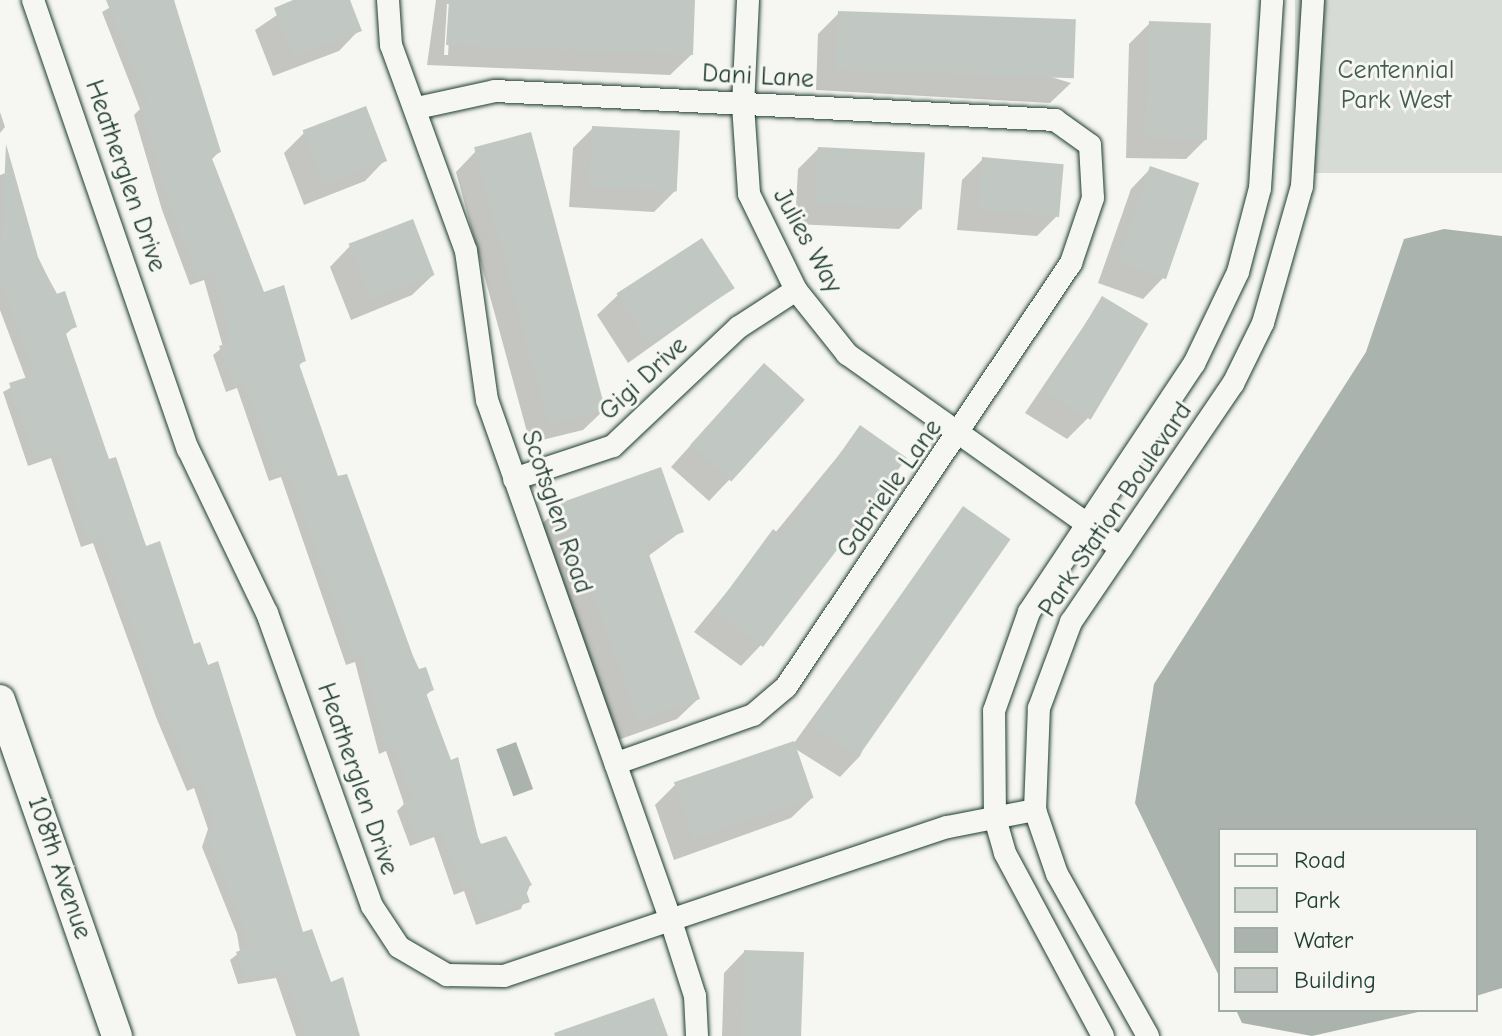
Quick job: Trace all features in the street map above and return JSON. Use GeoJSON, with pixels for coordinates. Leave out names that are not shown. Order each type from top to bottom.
{"type":"FeatureCollection","features":[{"type":"Feature","properties":{"kind":"street","name":"Heatherglen Drive"},"geometry":{"type":"LineString","coordinates":[[33,0],[188,449],[267,613],[372,906],[389,936],[432,968],[486,978],[671,921],[948,827],[1035,810]]}},
{"type":"Feature","properties":{"kind":"street","name":"Scotsglen Road"},"geometry":{"type":"LineString","coordinates":[[388,0],[391,45],[417,108],[466,251],[487,400],[671,921],[695,996],[697,1036]]}},
{"type":"Feature","properties":{"kind":"street","name":"Julies Way"},"geometry":{"type":"LineString","coordinates":[[748,0],[743,105],[749,194],[796,290],[847,354],[959,439],[1121,548]]}},
{"type":"Feature","properties":{"kind":"street","name":"Park Station Boulevard"},"geometry":{"type":"LineString","coordinates":[[1103,1036],[1039,924],[995,819],[994,711],[1006,666],[1029,612],[1194,364],[1238,272],[1260,188],[1272,0]]}},
{"type":"Feature","properties":{"kind":"street","name":"Park Station Boulevard"},"geometry":{"type":"LineString","coordinates":[[1148,1036],[1057,874],[1035,810],[1039,708],[1048,667],[1121,548],[1233,384],[1263,323],[1302,186],[1313,0]]}},
{"type":"Feature","properties":{"kind":"street","name":"Dani Lane"},"geometry":{"type":"LineString","coordinates":[[417,108],[495,91],[1055,120],[1090,145]]}},
{"type":"Feature","properties":{"kind":"street","name":"Gabrielle Lane"},"geometry":{"type":"LineString","coordinates":[[615,764],[753,715],[786,687],[959,439],[1071,263],[1093,198],[1090,145]]}},
{"type":"Feature","properties":{"kind":"street","name":"Gigi Drive"},"geometry":{"type":"LineString","coordinates":[[514,479],[613,446],[739,327],[796,290]]}},
{"type":"Feature","properties":{"kind":"street","name":"108th Avenue"},"geometry":{"type":"LineString","coordinates":[[0,700],[117,1036]]}},
{"type":"Feature","properties":{"kind":"green space","name":"Centennial Park West"},"geometry":{"type":"Polygon","coordinates":[[[1295,0],[1502,0],[1502,173],[1295,173],[1295,0]]]}},
{"type":"Feature","properties":{"kind":"water"},"geometry":{"type":"Polygon","coordinates":[[[1444,229],[1502,236],[1502,988],[1478,995],[1478,828],[1218,828],[1218,974],[1135,803],[1154,684],[1366,352],[1404,239],[1444,229]]]}},
{"type":"Feature","properties":{"kind":"water"},"geometry":{"type":"Polygon","coordinates":[[[516,742],[533,789],[513,796],[496,749],[516,742]]]}},
{"type":"Feature","properties":{"kind":"water"},"geometry":{"type":"Polygon","coordinates":[[[1237,1012],[1418,1012],[1312,1036],[1242,1023],[1237,1012]]]}},
{"type":"Feature","properties":{"kind":"building"},"geometry":{"type":"Polygon","coordinates":[[[106,0],[174,0],[221,152],[211,156],[264,292],[284,285],[306,361],[299,364],[338,476],[347,474],[413,656],[419,669],[426,667],[434,690],[426,693],[451,760],[458,757],[478,837],[481,844],[506,836],[532,885],[525,888],[530,902],[483,919],[471,886],[462,889],[441,832],[417,840],[403,802],[412,799],[393,746],[386,748],[362,656],[353,659],[288,472],[276,476],[244,383],[233,387],[219,346],[230,342],[227,320],[211,274],[197,279],[168,202],[140,106],[147,103],[106,0]]]}},
{"type":"Feature","properties":{"kind":"building"},"geometry":{"type":"Polygon","coordinates":[[[293,0],[350,0],[362,31],[293,57],[274,8],[293,0]]]}},
{"type":"Feature","properties":{"kind":"building"},"geometry":{"type":"Polygon","coordinates":[[[449,0],[695,0],[693,55],[446,45],[449,0]]]}},
{"type":"Feature","properties":{"kind":"building"},"geometry":{"type":"Polygon","coordinates":[[[838,11],[1076,19],[1074,78],[836,70],[838,11]]]}},
{"type":"Feature","properties":{"kind":"building"},"geometry":{"type":"Polygon","coordinates":[[[1149,21],[1211,23],[1207,140],[1145,138],[1149,21]]]}},
{"type":"Feature","properties":{"kind":"building"},"geometry":{"type":"Polygon","coordinates":[[[366,106],[387,161],[324,185],[303,130],[366,106]]]}},
{"type":"Feature","properties":{"kind":"building"},"geometry":{"type":"Polygon","coordinates":[[[592,126],[680,131],[677,192],[589,187],[592,126]]]}},
{"type":"Feature","properties":{"kind":"building"},"geometry":{"type":"Polygon","coordinates":[[[531,132],[606,410],[549,425],[474,147],[531,132]]]}},
{"type":"Feature","properties":{"kind":"building"},"geometry":{"type":"Polygon","coordinates":[[[6,144],[38,257],[56,294],[65,291],[77,327],[65,331],[109,459],[116,457],[146,546],[160,541],[194,644],[200,642],[208,665],[218,661],[303,932],[312,929],[331,982],[343,977],[360,1036],[305,1036],[283,972],[245,978],[236,952],[247,948],[243,926],[208,839],[214,820],[201,783],[194,785],[162,709],[100,537],[88,541],[58,453],[35,461],[9,383],[34,375],[0,281],[6,144]]]}},
{"type":"Feature","properties":{"kind":"building"},"geometry":{"type":"Polygon","coordinates":[[[818,147],[925,153],[922,210],[815,204],[818,147]]]}},
{"type":"Feature","properties":{"kind":"building"},"geometry":{"type":"Polygon","coordinates":[[[982,157],[1064,164],[1059,217],[977,210],[982,157]]]}},
{"type":"Feature","properties":{"kind":"building"},"geometry":{"type":"Polygon","coordinates":[[[1150,166],[1199,183],[1166,279],[1117,262],[1150,166]]]}},
{"type":"Feature","properties":{"kind":"building"},"geometry":{"type":"Polygon","coordinates":[[[413,219],[435,275],[370,300],[349,244],[413,219]]]}},
{"type":"Feature","properties":{"kind":"building"},"geometry":{"type":"Polygon","coordinates":[[[702,238],[735,288],[649,344],[616,294],[702,238]]]}},
{"type":"Feature","properties":{"kind":"building"},"geometry":{"type":"Polygon","coordinates":[[[1102,296],[1148,324],[1091,420],[1044,392],[1102,296]]]}},
{"type":"Feature","properties":{"kind":"building"},"geometry":{"type":"Polygon","coordinates":[[[764,363],[805,400],[731,482],[690,445],[764,363]]]}},
{"type":"Feature","properties":{"kind":"building"},"geometry":{"type":"Polygon","coordinates":[[[860,425],[907,458],[763,647],[713,611],[773,529],[782,536],[860,425]]]}},
{"type":"Feature","properties":{"kind":"building"},"geometry":{"type":"Polygon","coordinates":[[[661,467],[684,532],[646,546],[700,699],[638,721],[560,503],[661,467]]]}},
{"type":"Feature","properties":{"kind":"building"},"geometry":{"type":"Polygon","coordinates":[[[963,506],[1011,539],[857,758],[810,725],[963,506]]]}},
{"type":"Feature","properties":{"kind":"building"},"geometry":{"type":"Polygon","coordinates":[[[794,741],[814,798],[693,839],[674,782],[794,741]]]}},
{"type":"Feature","properties":{"kind":"building"},"geometry":{"type":"Polygon","coordinates":[[[744,950],[804,952],[801,1036],[741,1036],[744,950]]]}},
{"type":"Feature","properties":{"kind":"building"},"geometry":{"type":"Polygon","coordinates":[[[654,998],[668,1036],[555,1036],[554,1033],[654,998]]]}}]}
